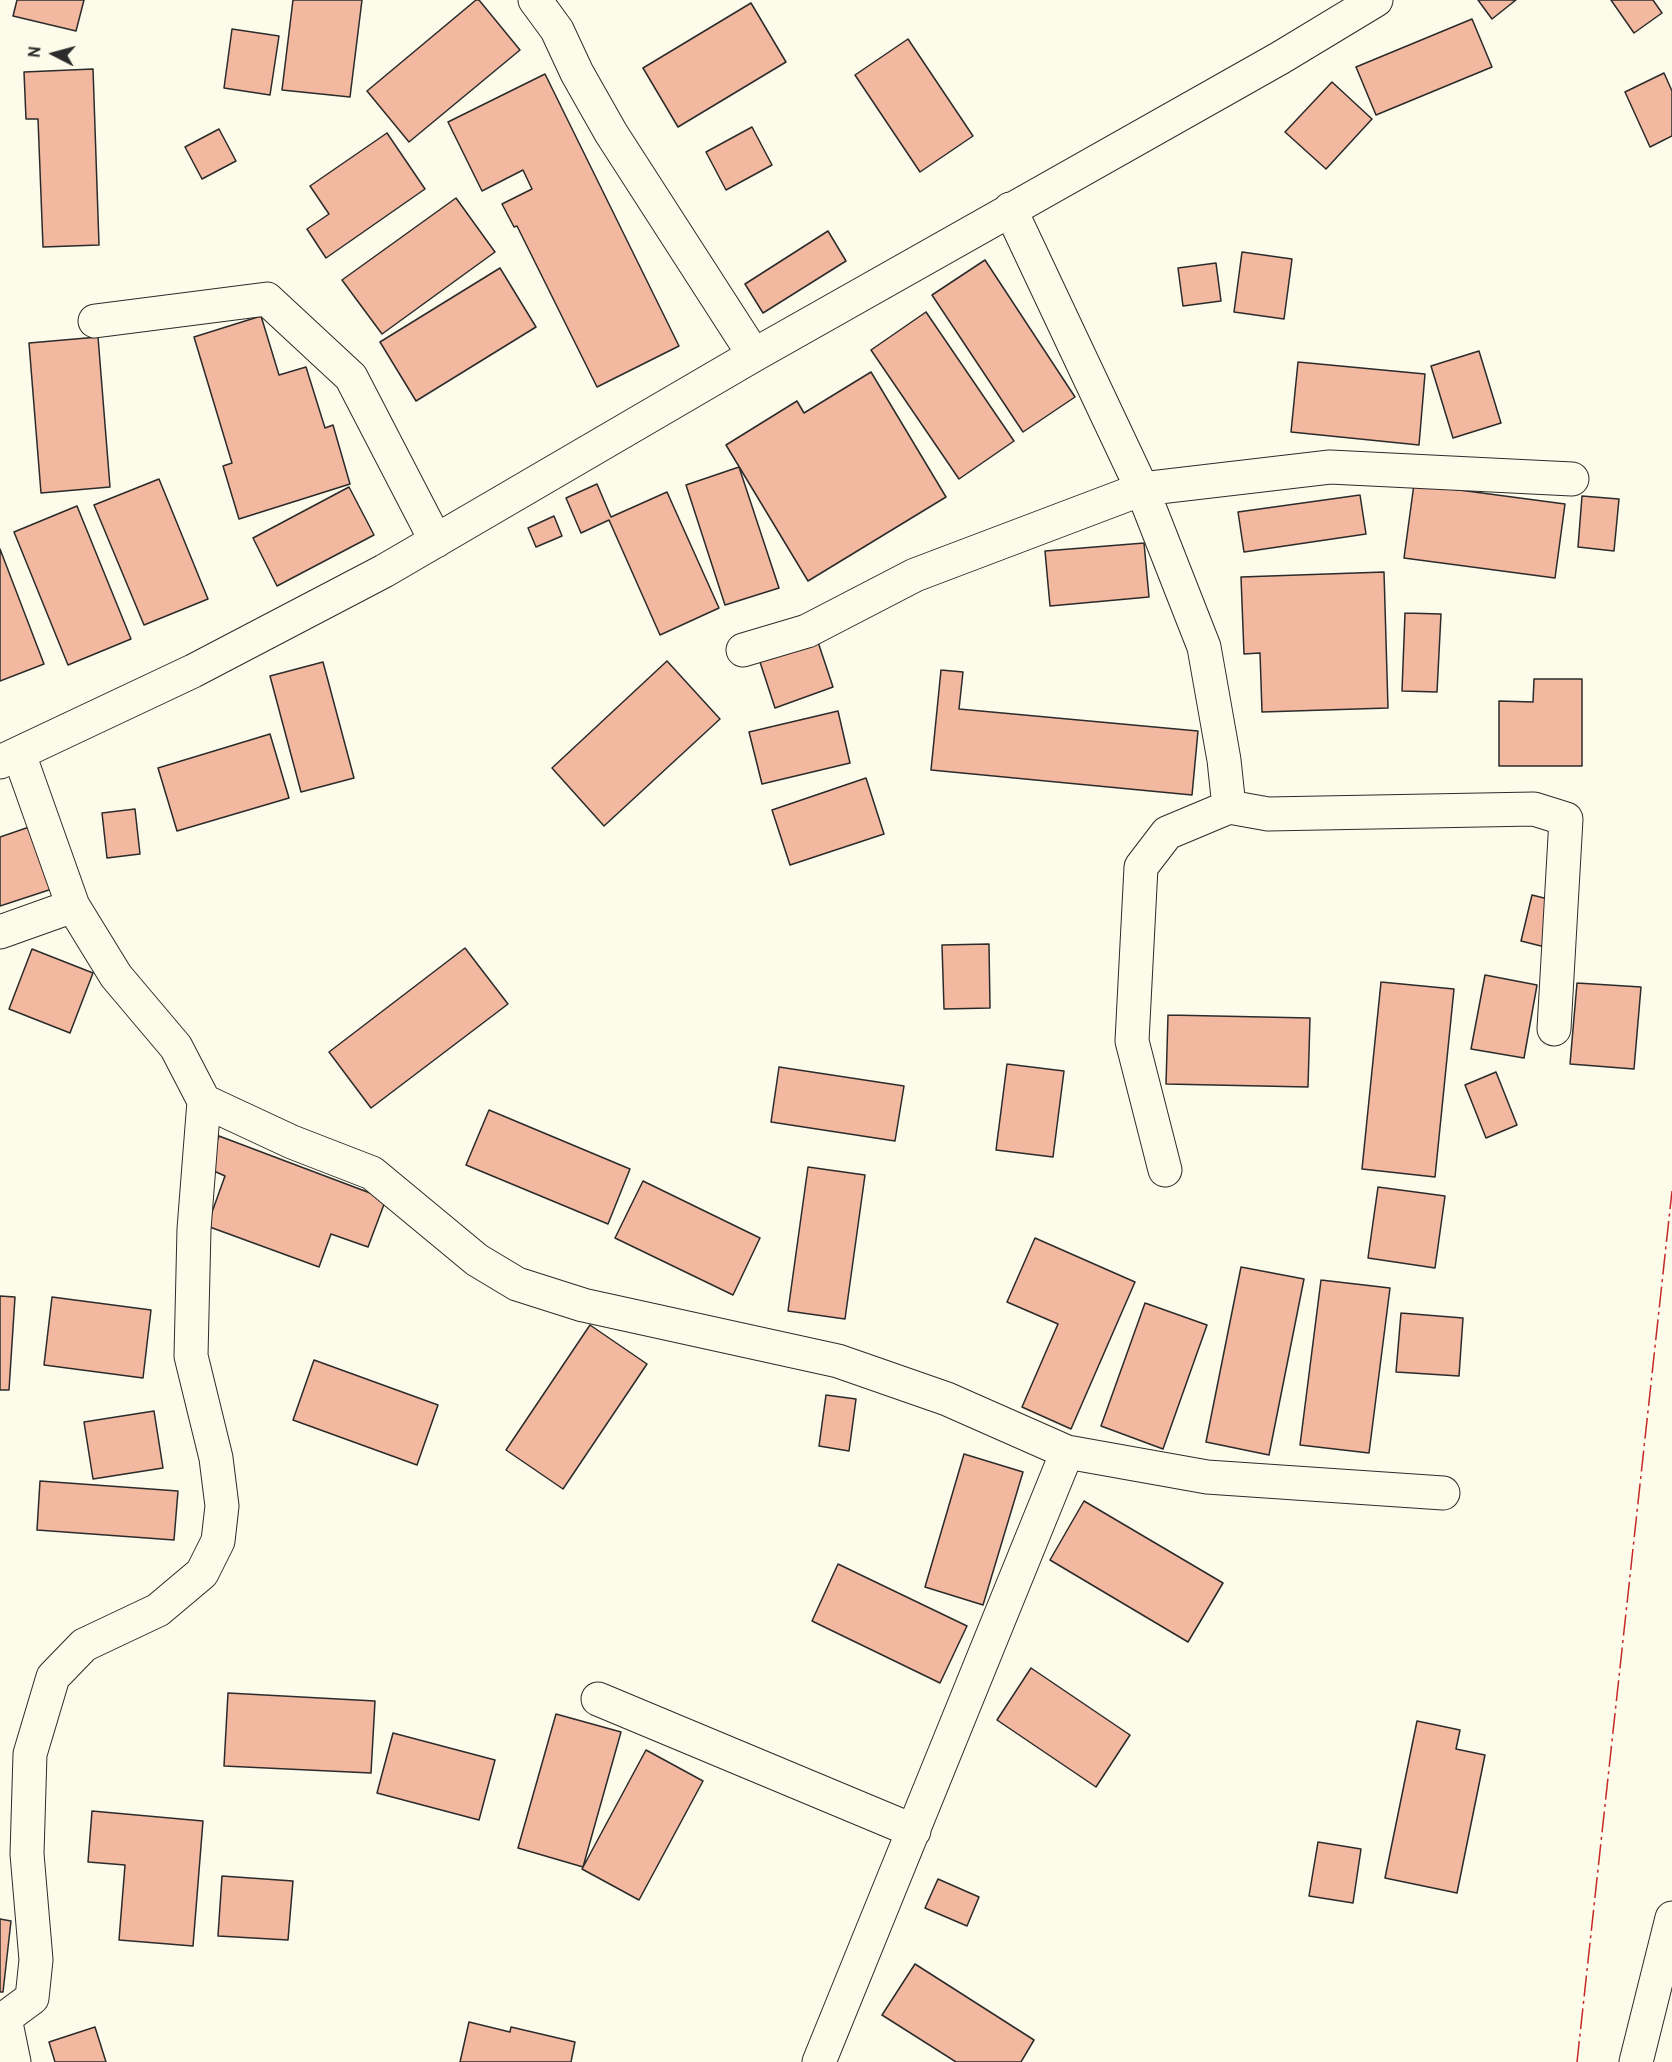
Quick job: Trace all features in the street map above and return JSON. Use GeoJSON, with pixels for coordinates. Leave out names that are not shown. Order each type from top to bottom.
{"type":"FeatureCollection","features":[{"type":"Feature","properties":{"kind":"street"},"geometry":{"type":"LineString","coordinates":[[536,0],[558,30],[577,73],[611,133],[754,355]]}},
{"type":"Feature","properties":{"kind":"street"},"geometry":{"type":"LineString","coordinates":[[14,2062],[2,2018],[32,1998],[36,1960],[27,1854],[14,1818],[53,1677],[84,1645],[158,1610],[202,1573],[218,1541],[222,1506],[216,1458],[190,1356],[194,1229],[204,1101],[176,1047],[116,976],[73,906],[10,758],[193,671],[384,571],[754,355],[1280,58],[1376,0]]}},
{"type":"Feature","properties":{"kind":"street"},"geometry":{"type":"LineString","coordinates":[[1010,209],[1142,489],[1204,647],[1224,760],[1229,807]]}},
{"type":"Feature","properties":{"kind":"street"},"geometry":{"type":"LineString","coordinates":[[94,321],[267,299],[351,377],[435,541]]}},
{"type":"Feature","properties":{"kind":"street"},"geometry":{"type":"LineString","coordinates":[[743,650],[807,630],[915,575],[1142,489],[1330,467],[1572,479]]}},
{"type":"Feature","properties":{"kind":"street"},"geometry":{"type":"LineString","coordinates":[[1165,1170],[1132,1041],[1140,867],[1167,833],[1229,807],[1268,814],[1534,809],[1566,819],[1554,1029]]}},
{"type":"Feature","properties":{"kind":"street"},"geometry":{"type":"LineString","coordinates":[[0,932],[73,906]]}},
{"type":"Feature","properties":{"kind":"street"},"geometry":{"type":"LineString","coordinates":[[204,1101],[292,1142],[372,1173],[477,1260],[517,1284],[583,1305],[838,1361],[947,1399],[1067,1452],[1207,1477],[1443,1493]]}},
{"type":"Feature","properties":{"kind":"street"},"geometry":{"type":"LineString","coordinates":[[819,2062],[1067,1452]]}},
{"type":"Feature","properties":{"kind":"street"},"geometry":{"type":"LineString","coordinates":[[598,1699],[914,1831]]}},
{"type":"Feature","properties":{"kind":"street"},"geometry":{"type":"LineString","coordinates":[[1636,2062],[1672,1918]]}},
{"type":"Feature","properties":{"kind":"building"},"geometry":{"type":"Polygon","coordinates":[[[17,0],[84,0],[76,31],[13,16],[17,0]]]}},
{"type":"Feature","properties":{"kind":"building"},"geometry":{"type":"Polygon","coordinates":[[[293,0],[362,0],[350,97],[282,90],[293,0]]]}},
{"type":"Feature","properties":{"kind":"building"},"geometry":{"type":"Polygon","coordinates":[[[476,0],[479,0],[520,50],[409,142],[367,91],[476,0]]]}},
{"type":"Feature","properties":{"kind":"building"},"geometry":{"type":"Polygon","coordinates":[[[1478,0],[1516,0],[1492,19],[1478,0]]]}},
{"type":"Feature","properties":{"kind":"building"},"geometry":{"type":"Polygon","coordinates":[[[1611,0],[1653,0],[1662,13],[1634,33],[1611,0]]]}},
{"type":"Feature","properties":{"kind":"building"},"geometry":{"type":"Polygon","coordinates":[[[751,3],[786,62],[678,127],[643,68],[751,3]]]}},
{"type":"Feature","properties":{"kind":"building"},"geometry":{"type":"Polygon","coordinates":[[[1472,19],[1492,67],[1376,115],[1356,67],[1472,19]]]}},
{"type":"Feature","properties":{"kind":"building"},"geometry":{"type":"Polygon","coordinates":[[[232,29],[279,36],[270,95],[224,88],[232,29]]]}},
{"type":"Feature","properties":{"kind":"building"},"geometry":{"type":"Polygon","coordinates":[[[908,39],[973,136],[920,172],[855,75],[908,39]]]}},
{"type":"Feature","properties":{"kind":"building"},"geometry":{"type":"Polygon","coordinates":[[[93,69],[99,245],[43,247],[38,119],[26,119],[24,72],[93,69]]]}},
{"type":"Feature","properties":{"kind":"building"},"geometry":{"type":"Polygon","coordinates":[[[1664,73],[1672,91],[1672,136],[1650,147],[1625,92],[1664,73]]]}},
{"type":"Feature","properties":{"kind":"building"},"geometry":{"type":"Polygon","coordinates":[[[545,74],[679,346],[597,387],[517,226],[514,227],[502,204],[532,189],[523,170],[482,191],[448,122],[545,74]]]}},
{"type":"Feature","properties":{"kind":"building"},"geometry":{"type":"Polygon","coordinates":[[[1332,82],[1372,119],[1326,169],[1285,132],[1332,82]]]}},
{"type":"Feature","properties":{"kind":"building"},"geometry":{"type":"Polygon","coordinates":[[[752,127],[772,165],[726,190],[706,152],[752,127]]]}},
{"type":"Feature","properties":{"kind":"building"},"geometry":{"type":"Polygon","coordinates":[[[219,129],[236,161],[202,179],[185,147],[219,129]]]}},
{"type":"Feature","properties":{"kind":"building"},"geometry":{"type":"Polygon","coordinates":[[[387,133],[425,189],[326,258],[307,229],[329,214],[310,186],[387,133]]]}},
{"type":"Feature","properties":{"kind":"building"},"geometry":{"type":"Polygon","coordinates":[[[456,198],[495,252],[382,334],[342,280],[456,198]]]}},
{"type":"Feature","properties":{"kind":"building"},"geometry":{"type":"Polygon","coordinates":[[[828,231],[846,261],[763,313],[745,284],[828,231]]]}},
{"type":"Feature","properties":{"kind":"building"},"geometry":{"type":"Polygon","coordinates":[[[1242,252],[1292,259],[1284,319],[1234,312],[1242,252]]]}},
{"type":"Feature","properties":{"kind":"building"},"geometry":{"type":"Polygon","coordinates":[[[985,260],[1075,397],[1023,432],[932,295],[985,260]]]}},
{"type":"Feature","properties":{"kind":"building"},"geometry":{"type":"Polygon","coordinates":[[[1216,263],[1221,301],[1183,306],[1178,268],[1216,263]]]}},
{"type":"Feature","properties":{"kind":"building"},"geometry":{"type":"Polygon","coordinates":[[[500,268],[536,327],[416,401],[380,342],[500,268]]]}},
{"type":"Feature","properties":{"kind":"building"},"geometry":{"type":"Polygon","coordinates":[[[926,312],[1014,441],[959,479],[871,350],[926,312]]]}},
{"type":"Feature","properties":{"kind":"building"},"geometry":{"type":"Polygon","coordinates":[[[261,316],[279,375],[306,367],[325,428],[333,425],[350,484],[239,519],[223,466],[232,463],[194,337],[261,316]]]}},
{"type":"Feature","properties":{"kind":"building"},"geometry":{"type":"Polygon","coordinates":[[[98,337],[110,487],[41,493],[29,343],[98,337]]]}},
{"type":"Feature","properties":{"kind":"building"},"geometry":{"type":"Polygon","coordinates":[[[1479,351],[1501,423],[1453,438],[1431,366],[1479,351]]]}},
{"type":"Feature","properties":{"kind":"building"},"geometry":{"type":"Polygon","coordinates":[[[1298,362],[1425,374],[1419,445],[1291,432],[1298,362]]]}},
{"type":"Feature","properties":{"kind":"building"},"geometry":{"type":"Polygon","coordinates":[[[871,372],[946,497],[808,581],[726,445],[797,401],[804,413],[871,372]]]}},
{"type":"Feature","properties":{"kind":"building"},"geometry":{"type":"Polygon","coordinates":[[[739,467],[779,588],[725,605],[686,485],[739,467]]]}},
{"type":"Feature","properties":{"kind":"building"},"geometry":{"type":"Polygon","coordinates":[[[159,479],[208,599],[144,625],[94,505],[159,479]]]}},
{"type":"Feature","properties":{"kind":"building"},"geometry":{"type":"Polygon","coordinates":[[[597,484],[611,517],[667,492],[719,608],[660,635],[609,520],[581,533],[566,498],[597,484]]]}},
{"type":"Feature","properties":{"kind":"building"},"geometry":{"type":"Polygon","coordinates":[[[1414,484],[1565,504],[1555,578],[1404,558],[1414,484]]]}},
{"type":"Feature","properties":{"kind":"building"},"geometry":{"type":"Polygon","coordinates":[[[349,487],[374,535],[277,586],[253,538],[349,487]]]}},
{"type":"Feature","properties":{"kind":"building"},"geometry":{"type":"Polygon","coordinates":[[[1360,495],[1366,534],[1244,552],[1238,512],[1360,495]]]}},
{"type":"Feature","properties":{"kind":"building"},"geometry":{"type":"Polygon","coordinates":[[[1582,496],[1619,499],[1614,551],[1578,547],[1582,496]]]}},
{"type":"Feature","properties":{"kind":"building"},"geometry":{"type":"Polygon","coordinates":[[[77,506],[131,639],[68,665],[14,532],[77,506]]]}},
{"type":"Feature","properties":{"kind":"building"},"geometry":{"type":"Polygon","coordinates":[[[554,516],[562,536],[536,547],[528,528],[554,516]]]}},
{"type":"Feature","properties":{"kind":"building"},"geometry":{"type":"Polygon","coordinates":[[[1144,543],[1149,597],[1050,606],[1045,551],[1144,543]]]}},
{"type":"Feature","properties":{"kind":"building"},"geometry":{"type":"Polygon","coordinates":[[[0,549],[44,664],[0,681],[0,549]]]}},
{"type":"Feature","properties":{"kind":"building"},"geometry":{"type":"Polygon","coordinates":[[[1384,572],[1388,708],[1262,712],[1260,653],[1244,654],[1241,577],[1384,572]]]}},
{"type":"Feature","properties":{"kind":"building"},"geometry":{"type":"Polygon","coordinates":[[[1405,613],[1441,614],[1437,692],[1402,691],[1405,613]]]}},
{"type":"Feature","properties":{"kind":"building"},"geometry":{"type":"Polygon","coordinates":[[[817,639],[833,687],[775,708],[759,659],[817,639]]]}},
{"type":"Feature","properties":{"kind":"building"},"geometry":{"type":"Polygon","coordinates":[[[667,661],[720,719],[604,826],[552,768],[667,661]]]}},
{"type":"Feature","properties":{"kind":"building"},"geometry":{"type":"Polygon","coordinates":[[[323,662],[354,778],[301,792],[270,676],[323,662]]]}},
{"type":"Feature","properties":{"kind":"building"},"geometry":{"type":"Polygon","coordinates":[[[941,670],[963,672],[959,709],[1198,731],[1192,795],[931,770],[941,670]]]}},
{"type":"Feature","properties":{"kind":"building"},"geometry":{"type":"Polygon","coordinates":[[[1534,679],[1582,679],[1582,766],[1499,766],[1499,701],[1533,702],[1534,679]]]}},
{"type":"Feature","properties":{"kind":"building"},"geometry":{"type":"Polygon","coordinates":[[[838,711],[850,763],[762,784],[749,732],[838,711]]]}},
{"type":"Feature","properties":{"kind":"building"},"geometry":{"type":"Polygon","coordinates":[[[270,734],[289,798],[177,831],[158,768],[270,734]]]}},
{"type":"Feature","properties":{"kind":"building"},"geometry":{"type":"Polygon","coordinates":[[[866,778],[884,834],[790,865],[772,810],[866,778]]]}},
{"type":"Feature","properties":{"kind":"building"},"geometry":{"type":"Polygon","coordinates":[[[135,809],[140,854],[107,858],[102,813],[135,809]]]}},
{"type":"Feature","properties":{"kind":"building"},"geometry":{"type":"Polygon","coordinates":[[[35,825],[55,888],[0,906],[0,837],[35,825]]]}},
{"type":"Feature","properties":{"kind":"building"},"geometry":{"type":"Polygon","coordinates":[[[1532,895],[1556,901],[1545,947],[1521,941],[1532,895]]]}},
{"type":"Feature","properties":{"kind":"building"},"geometry":{"type":"Polygon","coordinates":[[[989,944],[990,1008],[944,1009],[942,945],[989,944]]]}},
{"type":"Feature","properties":{"kind":"building"},"geometry":{"type":"Polygon","coordinates":[[[465,948],[508,1004],[371,1108],[329,1052],[465,948]]]}},
{"type":"Feature","properties":{"kind":"building"},"geometry":{"type":"Polygon","coordinates":[[[32,949],[93,973],[70,1033],[9,1009],[32,949]]]}},
{"type":"Feature","properties":{"kind":"building"},"geometry":{"type":"Polygon","coordinates":[[[1485,975],[1537,985],[1524,1058],[1471,1049],[1485,975]]]}},
{"type":"Feature","properties":{"kind":"building"},"geometry":{"type":"Polygon","coordinates":[[[1381,982],[1454,989],[1435,1177],[1362,1169],[1381,982]]]}},
{"type":"Feature","properties":{"kind":"building"},"geometry":{"type":"Polygon","coordinates":[[[1577,983],[1641,987],[1634,1069],[1570,1064],[1577,983]]]}},
{"type":"Feature","properties":{"kind":"building"},"geometry":{"type":"Polygon","coordinates":[[[1168,1015],[1310,1018],[1308,1087],[1166,1084],[1168,1015]]]}},
{"type":"Feature","properties":{"kind":"building"},"geometry":{"type":"Polygon","coordinates":[[[1007,1064],[1064,1071],[1053,1157],[996,1150],[1007,1064]]]}},
{"type":"Feature","properties":{"kind":"building"},"geometry":{"type":"Polygon","coordinates":[[[779,1067],[904,1086],[895,1141],[771,1122],[779,1067]]]}},
{"type":"Feature","properties":{"kind":"building"},"geometry":{"type":"Polygon","coordinates":[[[1496,1072],[1517,1125],[1486,1138],[1465,1085],[1496,1072]]]}},
{"type":"Feature","properties":{"kind":"building"},"geometry":{"type":"Polygon","coordinates":[[[489,1110],[630,1169],[608,1224],[466,1165],[489,1110]]]}},
{"type":"Feature","properties":{"kind":"building"},"geometry":{"type":"Polygon","coordinates":[[[219,1136],[386,1199],[368,1247],[331,1234],[319,1267],[207,1226],[225,1176],[207,1168],[219,1136]]]}},
{"type":"Feature","properties":{"kind":"building"},"geometry":{"type":"Polygon","coordinates":[[[808,1167],[865,1175],[845,1319],[788,1311],[808,1167]]]}},
{"type":"Feature","properties":{"kind":"building"},"geometry":{"type":"Polygon","coordinates":[[[643,1181],[760,1238],[733,1295],[615,1238],[643,1181]]]}},
{"type":"Feature","properties":{"kind":"building"},"geometry":{"type":"Polygon","coordinates":[[[1378,1187],[1445,1196],[1435,1268],[1368,1258],[1378,1187]]]}},
{"type":"Feature","properties":{"kind":"building"},"geometry":{"type":"Polygon","coordinates":[[[1035,1238],[1135,1282],[1071,1429],[1022,1407],[1058,1324],[1007,1302],[1035,1238]]]}},
{"type":"Feature","properties":{"kind":"building"},"geometry":{"type":"Polygon","coordinates":[[[1241,1267],[1304,1279],[1269,1455],[1206,1442],[1241,1267]]]}},
{"type":"Feature","properties":{"kind":"building"},"geometry":{"type":"Polygon","coordinates":[[[1321,1280],[1390,1288],[1369,1453],[1300,1445],[1321,1280]]]}},
{"type":"Feature","properties":{"kind":"building"},"geometry":{"type":"Polygon","coordinates":[[[0,1296],[15,1297],[9,1390],[0,1390],[0,1296]]]}},
{"type":"Feature","properties":{"kind":"building"},"geometry":{"type":"Polygon","coordinates":[[[52,1297],[151,1310],[143,1378],[44,1365],[52,1297]]]}},
{"type":"Feature","properties":{"kind":"building"},"geometry":{"type":"Polygon","coordinates":[[[1145,1303],[1207,1325],[1163,1449],[1101,1426],[1145,1303]]]}},
{"type":"Feature","properties":{"kind":"building"},"geometry":{"type":"Polygon","coordinates":[[[1401,1313],[1463,1318],[1459,1376],[1396,1372],[1401,1313]]]}},
{"type":"Feature","properties":{"kind":"building"},"geometry":{"type":"Polygon","coordinates":[[[590,1325],[647,1364],[563,1489],[506,1450],[590,1325]]]}},
{"type":"Feature","properties":{"kind":"building"},"geometry":{"type":"Polygon","coordinates":[[[314,1360],[438,1405],[417,1465],[293,1420],[314,1360]]]}},
{"type":"Feature","properties":{"kind":"building"},"geometry":{"type":"Polygon","coordinates":[[[826,1395],[856,1399],[849,1451],[819,1446],[826,1395]]]}},
{"type":"Feature","properties":{"kind":"building"},"geometry":{"type":"Polygon","coordinates":[[[154,1411],[163,1468],[93,1479],[84,1422],[154,1411]]]}},
{"type":"Feature","properties":{"kind":"building"},"geometry":{"type":"Polygon","coordinates":[[[964,1454],[1023,1472],[983,1605],[925,1587],[964,1454]]]}},
{"type":"Feature","properties":{"kind":"building"},"geometry":{"type":"Polygon","coordinates":[[[40,1481],[178,1491],[174,1540],[37,1530],[40,1481]]]}},
{"type":"Feature","properties":{"kind":"building"},"geometry":{"type":"Polygon","coordinates":[[[1084,1501],[1223,1583],[1188,1642],[1050,1560],[1084,1501]]]}},
{"type":"Feature","properties":{"kind":"building"},"geometry":{"type":"Polygon","coordinates":[[[838,1564],[967,1626],[940,1683],[812,1621],[838,1564]]]}},
{"type":"Feature","properties":{"kind":"building"},"geometry":{"type":"Polygon","coordinates":[[[1031,1668],[1130,1735],[1096,1787],[997,1720],[1031,1668]]]}},
{"type":"Feature","properties":{"kind":"building"},"geometry":{"type":"Polygon","coordinates":[[[228,1693],[375,1701],[371,1773],[224,1766],[228,1693]]]}},
{"type":"Feature","properties":{"kind":"building"},"geometry":{"type":"Polygon","coordinates":[[[556,1714],[621,1732],[583,1867],[518,1848],[556,1714]]]}},
{"type":"Feature","properties":{"kind":"building"},"geometry":{"type":"Polygon","coordinates":[[[1417,1721],[1460,1730],[1456,1749],[1485,1755],[1457,1893],[1385,1878],[1417,1721]]]}},
{"type":"Feature","properties":{"kind":"building"},"geometry":{"type":"Polygon","coordinates":[[[393,1733],[495,1760],[479,1820],[377,1793],[393,1733]]]}},
{"type":"Feature","properties":{"kind":"building"},"geometry":{"type":"Polygon","coordinates":[[[646,1750],[703,1781],[639,1900],[582,1869],[646,1750]]]}},
{"type":"Feature","properties":{"kind":"building"},"geometry":{"type":"Polygon","coordinates":[[[92,1811],[203,1821],[193,1946],[119,1940],[125,1865],[88,1862],[92,1811]]]}},
{"type":"Feature","properties":{"kind":"building"},"geometry":{"type":"Polygon","coordinates":[[[1318,1842],[1361,1849],[1353,1903],[1309,1896],[1318,1842]]]}},
{"type":"Feature","properties":{"kind":"building"},"geometry":{"type":"Polygon","coordinates":[[[222,1876],[293,1881],[288,1940],[218,1936],[222,1876]]]}},
{"type":"Feature","properties":{"kind":"building"},"geometry":{"type":"Polygon","coordinates":[[[938,1879],[979,1897],[967,1926],[925,1908],[938,1879]]]}},
{"type":"Feature","properties":{"kind":"building"},"geometry":{"type":"Polygon","coordinates":[[[0,1919],[11,1921],[3,1992],[0,1992],[0,1919]]]}},
{"type":"Feature","properties":{"kind":"building"},"geometry":{"type":"Polygon","coordinates":[[[915,1964],[1034,2040],[1021,2062],[956,2062],[882,2015],[915,1964]]]}},
{"type":"Feature","properties":{"kind":"building"},"geometry":{"type":"Polygon","coordinates":[[[469,2022],[510,2032],[511,2027],[575,2042],[571,2062],[460,2062],[469,2022]]]}},
{"type":"Feature","properties":{"kind":"building"},"geometry":{"type":"Polygon","coordinates":[[[95,2027],[106,2062],[55,2062],[49,2042],[95,2027]]]}},
{"type":"Feature","properties":{"kind":"power"},"geometry":{"type":"LineString","coordinates":[[1577,2062],[1672,1191]]}}]}
